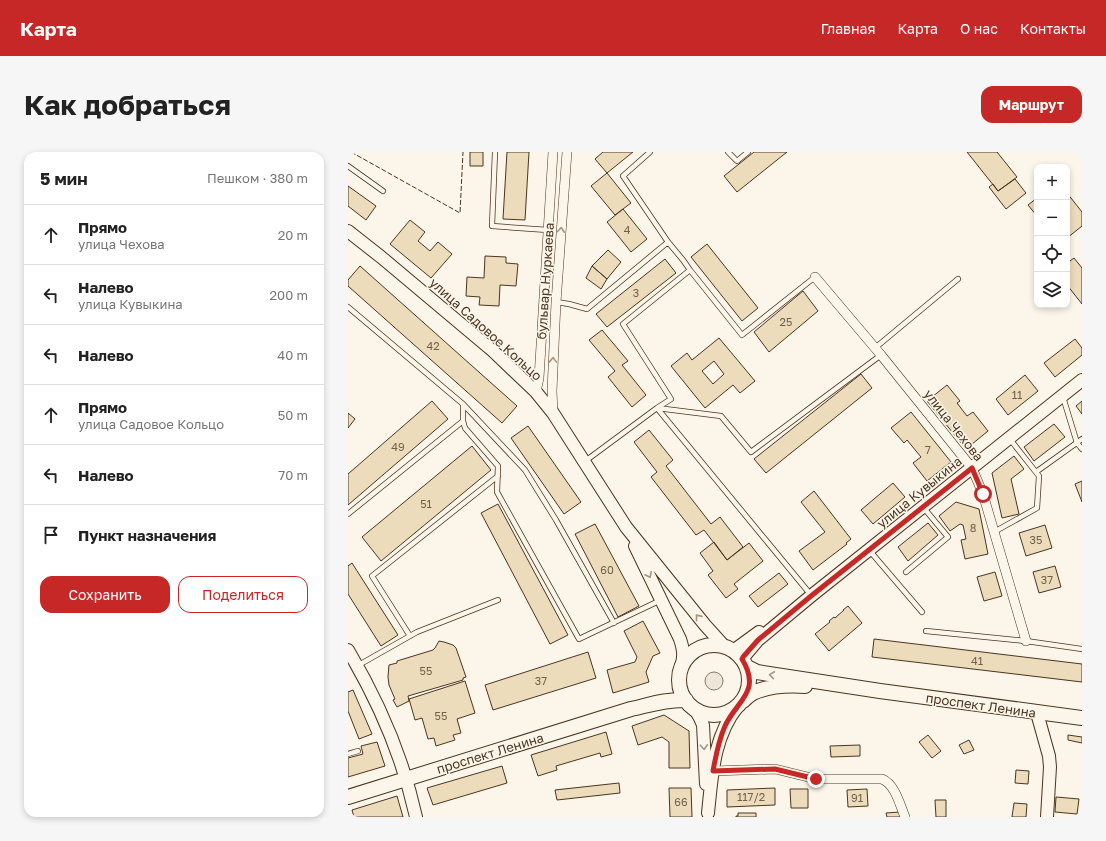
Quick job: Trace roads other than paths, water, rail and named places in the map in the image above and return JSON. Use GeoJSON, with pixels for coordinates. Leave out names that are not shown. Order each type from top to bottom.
{"type":"FeatureCollection","features":[{"type":"Feature","properties":{"kind":"main road","name":"улица Садовое Кольцо"},"geometry":{"type":"LineString","coordinates":[[348,231],[493,351],[536,392],[552,413],[626,527],[705,626],[736,656]]}},
{"type":"Feature","properties":{"kind":"main road","name":"улица Кувыкина"},"geometry":{"type":"LineString","coordinates":[[736,656],[758,640],[1082,380]]}},
{"type":"Feature","properties":{"kind":"main road","name":"улица Садовое Кольцо"},"geometry":{"type":"LineString","coordinates":[[626,527],[682,644],[684,658],[680,675]]}},
{"type":"Feature","properties":{"kind":"main road"},"geometry":{"type":"LineString","coordinates":[[715,645],[736,656],[749,680],[749,688],[725,725],[717,747],[708,815],[703,725],[700,718],[682,694],[680,675],[685,661],[691,654],[698,649],[715,645]]}},
{"type":"Feature","properties":{"kind":"main road"},"geometry":{"type":"LineString","coordinates":[[348,650],[381,712],[390,733],[407,779],[416,817]]}},
{"type":"Feature","properties":{"kind":"main road","name":"проспект Ленина"},"geometry":{"type":"LineString","coordinates":[[736,656],[757,672],[880,691],[1082,718]]}},
{"type":"Feature","properties":{"kind":"main road","name":"проспект Ленина"},"geometry":{"type":"LineString","coordinates":[[631,709],[661,696],[674,687],[680,675]]}},
{"type":"Feature","properties":{"kind":"main road","name":"проспект Ленина"},"geometry":{"type":"LineString","coordinates":[[740,703],[752,693],[763,689],[777,687],[800,686],[880,691]]}},
{"type":"Feature","properties":{"kind":"main road","name":"проспект Ленина"},"geometry":{"type":"LineString","coordinates":[[348,797],[631,709],[678,700],[690,705]]}},
{"type":"Feature","properties":{"kind":"main road"},"geometry":{"type":"LineString","coordinates":[[690,705],[702,713],[717,715],[732,711],[740,703]]}},
{"type":"Feature","properties":{"kind":"main road"},"geometry":{"type":"LineString","coordinates":[[1037,713],[1049,756],[1050,767],[1047,817]]}},
{"type":"Feature","properties":{"kind":"street","name":"бульвар Нуркаева"},"geometry":{"type":"LineString","coordinates":[[536,392],[539,378],[554,152]]}},
{"type":"Feature","properties":{"kind":"street","name":"бульвар Нуркаева"},"geometry":{"type":"LineString","coordinates":[[552,413],[556,302],[567,152]]}},
{"type":"Feature","properties":{"kind":"street","name":"улица Чехова"},"geometry":{"type":"LineString","coordinates":[[815,277],[882,355],[972,468],[983,494],[1026,641]]}},
{"type":"Feature","properties":{"kind":"street"},"geometry":{"type":"LineString","coordinates":[[713,771],[775,769],[816,779],[882,779],[887,781],[892,786],[905,817]]}},
{"type":"Feature","properties":{"kind":"lane"},"geometry":{"type":"LineString","coordinates":[[495,152],[492,226],[548,230]]}},
{"type":"Feature","properties":{"kind":"lane"},"geometry":{"type":"LineString","coordinates":[[650,152],[623,176],[668,242],[742,335],[815,277]]}},
{"type":"Feature","properties":{"kind":"lane"},"geometry":{"type":"LineString","coordinates":[[728,152],[737,161],[748,152]]}},
{"type":"Feature","properties":{"kind":"lane"},"geometry":{"type":"LineString","coordinates":[[348,166],[383,191]]}},
{"type":"Feature","properties":{"kind":"lane"},"geometry":{"type":"LineString","coordinates":[[556,302],[587,309],[668,242]]}},
{"type":"Feature","properties":{"kind":"lane"},"geometry":{"type":"LineString","coordinates":[[584,462],[671,399],[623,324],[690,270]]}},
{"type":"Feature","properties":{"kind":"lane"},"geometry":{"type":"LineString","coordinates":[[875,348],[958,279]]}},
{"type":"Feature","properties":{"kind":"lane"},"geometry":{"type":"LineString","coordinates":[[348,307],[463,404],[525,470],[556,520],[614,622]]}},
{"type":"Feature","properties":{"kind":"lane"},"geometry":{"type":"LineString","coordinates":[[657,408],[721,416],[751,452],[882,355]]}},
{"type":"Feature","properties":{"kind":"lane"},"geometry":{"type":"LineString","coordinates":[[1062,396],[1077,443],[1082,449]]}},
{"type":"Feature","properties":{"kind":"lane"},"geometry":{"type":"LineString","coordinates":[[463,404],[463,421],[465,428],[498,466],[497,492],[579,639],[661,600]]}},
{"type":"Feature","properties":{"kind":"lane"},"geometry":{"type":"LineString","coordinates":[[657,408],[811,596]]}},
{"type":"Feature","properties":{"kind":"lane"},"geometry":{"type":"LineString","coordinates":[[348,514],[463,421]]}},
{"type":"Feature","properties":{"kind":"lane"},"geometry":{"type":"LineString","coordinates":[[994,532],[1037,508],[1039,476],[1009,438]]}},
{"type":"Feature","properties":{"kind":"lane"},"geometry":{"type":"LineString","coordinates":[[1036,472],[1082,439]]}},
{"type":"Feature","properties":{"kind":"lane"},"geometry":{"type":"LineString","coordinates":[[410,636],[372,576],[498,476]]}},
{"type":"Feature","properties":{"kind":"lane"},"geometry":{"type":"LineString","coordinates":[[906,572],[948,537],[923,507]]}},
{"type":"Feature","properties":{"kind":"lane"},"geometry":{"type":"LineString","coordinates":[[869,550],[922,612]]}},
{"type":"Feature","properties":{"kind":"lane"},"geometry":{"type":"LineString","coordinates":[[357,666],[417,632],[498,600]]}},
{"type":"Feature","properties":{"kind":"lane"},"geometry":{"type":"LineString","coordinates":[[926,631],[1026,641],[1082,649]]}},
{"type":"Feature","properties":{"kind":"lane"},"geometry":{"type":"LineString","coordinates":[[348,754],[358,752]]}}]}
